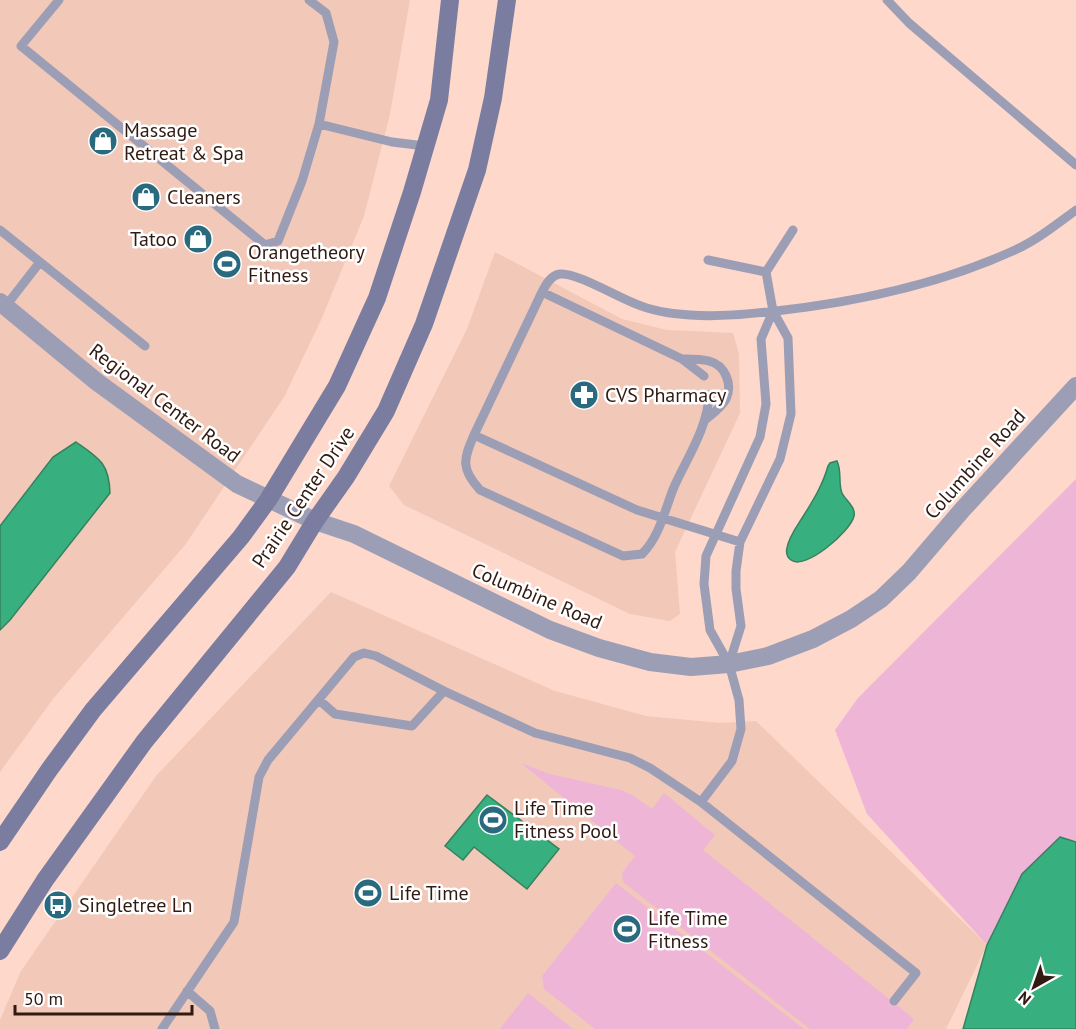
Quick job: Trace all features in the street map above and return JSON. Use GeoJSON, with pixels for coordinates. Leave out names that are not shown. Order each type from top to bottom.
{"type":"FeatureCollection","features":[{"type":"Feature","properties":{"kind":"main road","name":"Prairie Center Drive"},"geometry":{"type":"LineString","coordinates":[[0,842],[93,710],[241,537],[268,500],[337,386],[377,298],[439,100],[450,0]]}},
{"type":"Feature","properties":{"kind":"main road","name":"Prairie Center Drive"},"geometry":{"type":"LineString","coordinates":[[0,951],[91,813],[144,742],[287,567],[386,411],[424,324],[477,170],[493,98],[507,0]]}},
{"type":"Feature","properties":{"kind":"street","name":"Regional Center Road"},"geometry":{"type":"LineString","coordinates":[[3,304],[97,382],[237,484],[315,521]]}},
{"type":"Feature","properties":{"kind":"street","name":"Columbine Road"},"geometry":{"type":"LineString","coordinates":[[315,521],[354,534],[550,630],[599,648],[650,662],[691,667],[729,664],[768,656],[813,639],[851,619],[881,599],[909,572],[1076,386]]}},
{"type":"Feature","properties":{"kind":"lane"},"geometry":{"type":"LineString","coordinates":[[59,0],[21,46],[265,245],[278,241],[302,181],[319,124],[334,42],[326,13],[309,0]]}},
{"type":"Feature","properties":{"kind":"lane"},"geometry":{"type":"LineString","coordinates":[[887,0],[909,23],[1076,165]]}},
{"type":"Feature","properties":{"kind":"lane"},"geometry":{"type":"LineString","coordinates":[[319,124],[392,142],[425,147]]}},
{"type":"Feature","properties":{"kind":"lane"},"geometry":{"type":"LineString","coordinates":[[709,395],[709,407],[705,420],[650,546],[642,554],[623,556],[480,490],[470,479],[465,467],[466,453],[542,292],[551,278],[562,273],[588,282],[639,306],[659,310],[690,315],[773,311],[862,297],[911,286],[967,269],[1016,249],[1055,226],[1076,210]]}},
{"type":"Feature","properties":{"kind":"lane"},"geometry":{"type":"LineString","coordinates":[[0,230],[145,346]]}},
{"type":"Feature","properties":{"kind":"lane"},"geometry":{"type":"LineString","coordinates":[[729,664],[741,626],[736,580],[736,559],[740,542],[780,459],[790,421],[792,395],[788,338],[773,311],[766,272],[793,230]]}},
{"type":"Feature","properties":{"kind":"lane"},"geometry":{"type":"LineString","coordinates":[[708,260],[766,272]]}},
{"type":"Feature","properties":{"kind":"lane"},"geometry":{"type":"LineString","coordinates":[[3,304],[40,262]]}},
{"type":"Feature","properties":{"kind":"lane"},"geometry":{"type":"LineString","coordinates":[[542,292],[682,359],[704,376]]}},
{"type":"Feature","properties":{"kind":"lane"},"geometry":{"type":"LineString","coordinates":[[701,802],[732,760],[741,729],[739,700],[729,664],[711,630],[704,584],[706,556],[760,437],[766,404],[761,339],[773,311]]}},
{"type":"Feature","properties":{"kind":"lane"},"geometry":{"type":"LineString","coordinates":[[682,359],[711,361],[724,370],[729,389],[726,399],[705,420]]}},
{"type":"Feature","properties":{"kind":"lane"},"geometry":{"type":"LineString","coordinates":[[474,435],[638,510],[740,542]]}},
{"type":"Feature","properties":{"kind":"lane"},"geometry":{"type":"LineString","coordinates":[[162,1029],[234,922],[259,777],[268,760],[354,657],[363,653],[376,656],[444,691],[535,733],[630,758],[651,768],[701,802],[915,974],[894,1001]]}},
{"type":"Feature","properties":{"kind":"lane"},"geometry":{"type":"LineString","coordinates":[[319,700],[336,714],[412,726],[444,691]]}},
{"type":"Feature","properties":{"kind":"lane"},"geometry":{"type":"LineString","coordinates":[[187,991],[210,1011],[215,1022],[215,1029]]}},
{"type":"Feature","properties":{"kind":"shaded area"},"geometry":{"type":"Polygon","coordinates":[[[0,0],[410,0],[390,114],[364,216],[321,320],[284,397],[185,545],[53,699],[0,772],[0,0]]]}},
{"type":"Feature","properties":{"kind":"shaded area"},"geometry":{"type":"Polygon","coordinates":[[[495,252],[622,319],[667,330],[733,333],[739,354],[740,413],[675,552],[680,614],[670,621],[630,614],[404,505],[389,486],[467,329],[495,252]]]}},
{"type":"Feature","properties":{"kind":"shaded area"},"geometry":{"type":"Polygon","coordinates":[[[76,442],[97,457],[105,468],[110,493],[0,630],[0,526],[53,457],[76,442]]]}},
{"type":"Feature","properties":{"kind":"shaded area"},"geometry":{"type":"Polygon","coordinates":[[[837,461],[842,493],[854,513],[851,523],[827,548],[816,555],[798,562],[791,560],[787,551],[790,539],[818,491],[828,466],[837,461]]]}},
{"type":"Feature","properties":{"kind":"shaded area"},"geometry":{"type":"Polygon","coordinates":[[[1076,479],[1076,842],[1060,837],[1022,874],[987,945],[867,814],[835,730],[858,698],[1076,479]]]}},
{"type":"Feature","properties":{"kind":"shaded area"},"geometry":{"type":"Polygon","coordinates":[[[331,592],[555,691],[646,716],[720,723],[756,721],[987,945],[946,1029],[0,1029],[0,1020],[21,971],[156,776],[331,592]]]}},
{"type":"Feature","properties":{"kind":"shaded area"},"geometry":{"type":"Polygon","coordinates":[[[521,763],[550,774],[621,790],[652,809],[664,793],[715,835],[703,850],[914,1019],[907,1029],[810,1029],[623,882],[622,873],[635,856],[521,763]]]}},
{"type":"Feature","properties":{"kind":"shaded area","name":"Life Time Fitness Pool"},"geometry":{"type":"Polygon","coordinates":[[[487,795],[559,849],[527,889],[474,847],[463,860],[445,846],[487,795]]]}},
{"type":"Feature","properties":{"kind":"shaded area"},"geometry":{"type":"Polygon","coordinates":[[[1060,837],[1076,842],[1076,1029],[963,1029],[987,945],[1022,874],[1060,837]]]}},
{"type":"Feature","properties":{"kind":"shaded area","name":"Life Time Fitness"},"geometry":{"type":"Polygon","coordinates":[[[616,883],[804,1029],[595,1029],[544,989],[542,976],[616,883]]]}},
{"type":"Feature","properties":{"kind":"shaded area"},"geometry":{"type":"Polygon","coordinates":[[[528,993],[573,1029],[500,1029],[528,993]]]}},
{"type":"Feature","properties":{"kind":"place","name":"Massage Retreat & Spa"},"geometry":{"type":"Point","coordinates":[103,141]}},
{"type":"Feature","properties":{"kind":"place","name":"Cleaners"},"geometry":{"type":"Point","coordinates":[146,197]}},
{"type":"Feature","properties":{"kind":"place","name":"Tatoo"},"geometry":{"type":"Point","coordinates":[198,239]}},
{"type":"Feature","properties":{"kind":"place","name":"Orangetheory Fitness"},"geometry":{"type":"Point","coordinates":[227,264]}},
{"type":"Feature","properties":{"kind":"place","name":"CVS Pharmacy"},"geometry":{"type":"Point","coordinates":[584,395]}},
{"type":"Feature","properties":{"kind":"place","name":"Life Time Fitness Pool"},"geometry":{"type":"Point","coordinates":[493,820]}},
{"type":"Feature","properties":{"kind":"place","name":"Life Time"},"geometry":{"type":"Point","coordinates":[368,893]}},
{"type":"Feature","properties":{"kind":"place","name":"Singletree Ln"},"geometry":{"type":"Point","coordinates":[58,905]}},
{"type":"Feature","properties":{"kind":"place","name":"Life Time Fitness"},"geometry":{"type":"Point","coordinates":[627,929]}}]}
